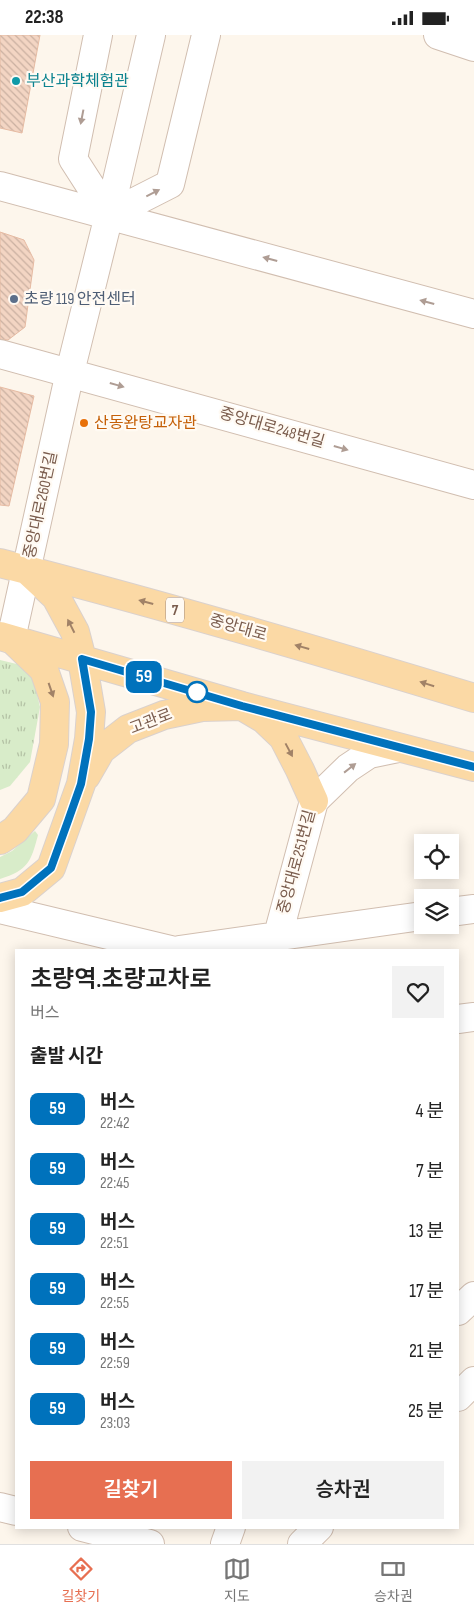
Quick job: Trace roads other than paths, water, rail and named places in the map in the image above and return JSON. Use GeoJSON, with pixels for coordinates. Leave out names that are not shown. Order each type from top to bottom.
{"type":"FeatureCollection","features":[{"type":"Feature","properties":{"kind":"main road","name":"중앙대로"},"geometry":{"type":"LineString","coordinates":[[0,563],[312,649],[474,698]]}},
{"type":"Feature","properties":{"kind":"main road","name":"고관로"},"geometry":{"type":"LineString","coordinates":[[0,898],[22,892],[51,868],[81,784],[89,739],[91,712],[82,659],[75,632],[56,597],[26,570]]}},
{"type":"Feature","properties":{"kind":"main road"},"geometry":{"type":"LineString","coordinates":[[6,637],[242,706],[474,767]]}},
{"type":"Feature","properties":{"kind":"main road"},"geometry":{"type":"LineString","coordinates":[[0,840],[15,830],[41,799],[54,744],[55,701],[44,670],[6,637]]}},
{"type":"Feature","properties":{"kind":"main road","name":"고관로"},"geometry":{"type":"LineString","coordinates":[[81,784],[101,750],[128,729],[164,715],[202,707],[242,706]]}},
{"type":"Feature","properties":{"kind":"main road"},"geometry":{"type":"LineString","coordinates":[[242,706],[264,719],[283,737],[314,801]]}},
{"type":"Feature","properties":{"kind":"street"},"geometry":{"type":"LineString","coordinates":[[98,35],[74,159],[110,215]]}},
{"type":"Feature","properties":{"kind":"street","name":"중앙대로260번길"},"geometry":{"type":"LineString","coordinates":[[6,637],[26,570],[70,372],[110,215],[150,35]]}},
{"type":"Feature","properties":{"kind":"street"},"geometry":{"type":"LineString","coordinates":[[110,215],[170,184],[206,35]]}},
{"type":"Feature","properties":{"kind":"street"},"geometry":{"type":"LineString","coordinates":[[438,35],[474,47]]}},
{"type":"Feature","properties":{"kind":"street"},"geometry":{"type":"LineString","coordinates":[[0,186],[474,315]]}},
{"type":"Feature","properties":{"kind":"street"},"geometry":{"type":"LineString","coordinates":[[0,354],[70,372]]}},
{"type":"Feature","properties":{"kind":"street","name":"중앙대로248번길"},"geometry":{"type":"LineString","coordinates":[[70,372],[474,485]]}},
{"type":"Feature","properties":{"kind":"street","name":"중앙대로251번길"},"geometry":{"type":"LineString","coordinates":[[193,949],[276,943],[314,801],[348,768],[368,754],[398,748]]}},
{"type":"Feature","properties":{"kind":"street"},"geometry":{"type":"LineString","coordinates":[[0,909],[167,949]]}},
{"type":"Feature","properties":{"kind":"street"},"geometry":{"type":"LineString","coordinates":[[459,911],[474,909]]}},
{"type":"Feature","properties":{"kind":"street"},"geometry":{"type":"LineString","coordinates":[[276,943],[414,917]]}},
{"type":"Feature","properties":{"kind":"street"},"geometry":{"type":"LineString","coordinates":[[459,1019],[474,1017]]}},
{"type":"Feature","properties":{"kind":"street"},"geometry":{"type":"LineString","coordinates":[[459,1310],[474,1296]]}},
{"type":"Feature","properties":{"kind":"street"},"geometry":{"type":"LineString","coordinates":[[459,1396],[474,1381]]}},
{"type":"Feature","properties":{"kind":"street"},"geometry":{"type":"LineString","coordinates":[[0,1507],[15,1511]]}},
{"type":"Feature","properties":{"kind":"street"},"geometry":{"type":"LineString","coordinates":[[90,1529],[135,1540]]}},
{"type":"Feature","properties":{"kind":"street"},"geometry":{"type":"LineString","coordinates":[[225,1544],[230,1529]]}},
{"type":"Feature","properties":{"kind":"street"},"geometry":{"type":"LineString","coordinates":[[302,1544],[318,1529]]}},
{"type":"Feature","properties":{"kind":"place","name":"부산과학체험관"},"geometry":{"type":"Point","coordinates":[16,81]}},
{"type":"Feature","properties":{"kind":"place","name":"초량 119 안전센터"},"geometry":{"type":"Point","coordinates":[14,299]}},
{"type":"Feature","properties":{"kind":"place","name":"산동완탕교자관"},"geometry":{"type":"Point","coordinates":[84,423]}}]}
